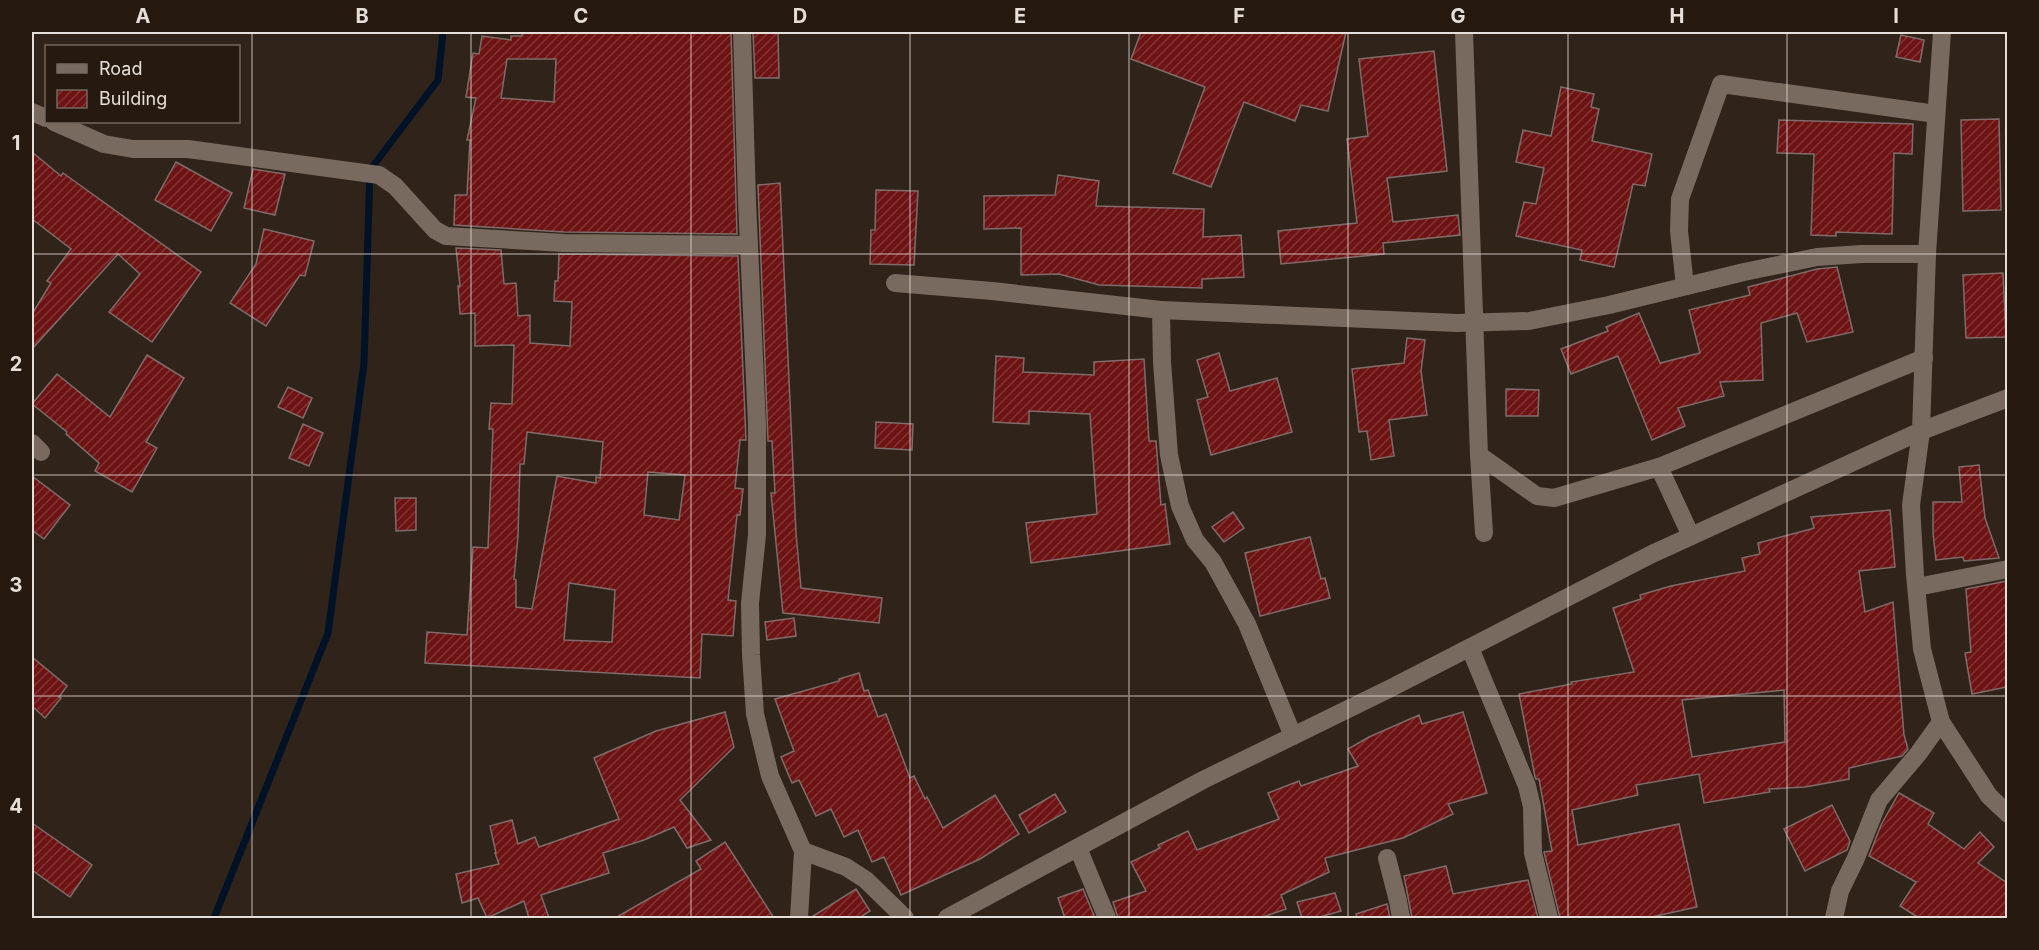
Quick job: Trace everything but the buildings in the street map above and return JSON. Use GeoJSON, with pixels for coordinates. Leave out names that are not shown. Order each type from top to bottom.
{"type":"FeatureCollection","features":[{"type":"Feature","properties":{"kind":"street"},"geometry":{"type":"LineString","coordinates":[[742,32],[757,425],[757,535],[750,603],[751,655],[755,714],[770,776],[803,851],[799,918]]}},
{"type":"Feature","properties":{"kind":"street"},"geometry":{"type":"LineString","coordinates":[[1464,32],[1479,455],[1484,533]]}},
{"type":"Feature","properties":{"kind":"street"},"geometry":{"type":"LineString","coordinates":[[1942,32],[1927,254],[1921,431],[1911,505],[1922,649],[1941,722],[1989,796],[2007,814]]}},
{"type":"Feature","properties":{"kind":"street"},"geometry":{"type":"LineString","coordinates":[[1684,286],[1679,231],[1680,199],[1720,84],[1936,114]]}},
{"type":"Feature","properties":{"kind":"street"},"geometry":{"type":"LineString","coordinates":[[56,123],[104,144],[133,149],[188,149],[379,175],[395,186],[435,230],[446,236],[564,243],[749,245]]}},
{"type":"Feature","properties":{"kind":"street"},"geometry":{"type":"LineString","coordinates":[[895,283],[992,291],[1161,310],[1445,322],[1528,321],[1609,305],[1817,257],[1927,254]]}},
{"type":"Feature","properties":{"kind":"street"},"geometry":{"type":"LineString","coordinates":[[1161,310],[1161,362],[1166,426],[1169,455],[1180,506],[1195,540],[1213,562],[1247,624],[1293,736]]}},
{"type":"Feature","properties":{"kind":"street"},"geometry":{"type":"LineString","coordinates":[[1479,455],[1537,496],[1554,498],[1659,467],[1924,358]]}},
{"type":"Feature","properties":{"kind":"street"},"geometry":{"type":"LineString","coordinates":[[947,918],[1203,780],[1470,648],[1642,559],[1921,431],[2007,398]]}},
{"type":"Feature","properties":{"kind":"street"},"geometry":{"type":"LineString","coordinates":[[1659,467],[1691,536]]}},
{"type":"Feature","properties":{"kind":"street"},"geometry":{"type":"LineString","coordinates":[[1917,587],[2007,569]]}},
{"type":"Feature","properties":{"kind":"street"},"geometry":{"type":"LineString","coordinates":[[1470,648],[1527,786],[1532,807],[1533,853],[1549,918]]}},
{"type":"Feature","properties":{"kind":"street"},"geometry":{"type":"LineString","coordinates":[[1834,918],[1840,891],[1879,800],[1918,754],[1941,722]]}},
{"type":"Feature","properties":{"kind":"street"},"geometry":{"type":"LineString","coordinates":[[1078,848],[1107,918]]}},
{"type":"Feature","properties":{"kind":"street"},"geometry":{"type":"LineString","coordinates":[[803,851],[846,867],[866,880],[906,918]]}},
{"type":"Feature","properties":{"kind":"street"},"geometry":{"type":"LineString","coordinates":[[1387,858],[1401,918]]}},
{"type":"Feature","properties":{"kind":"waterway"},"geometry":{"type":"LineString","coordinates":[[214,918],[328,633],[364,363],[370,170],[438,80],[443,32]]}}]}
